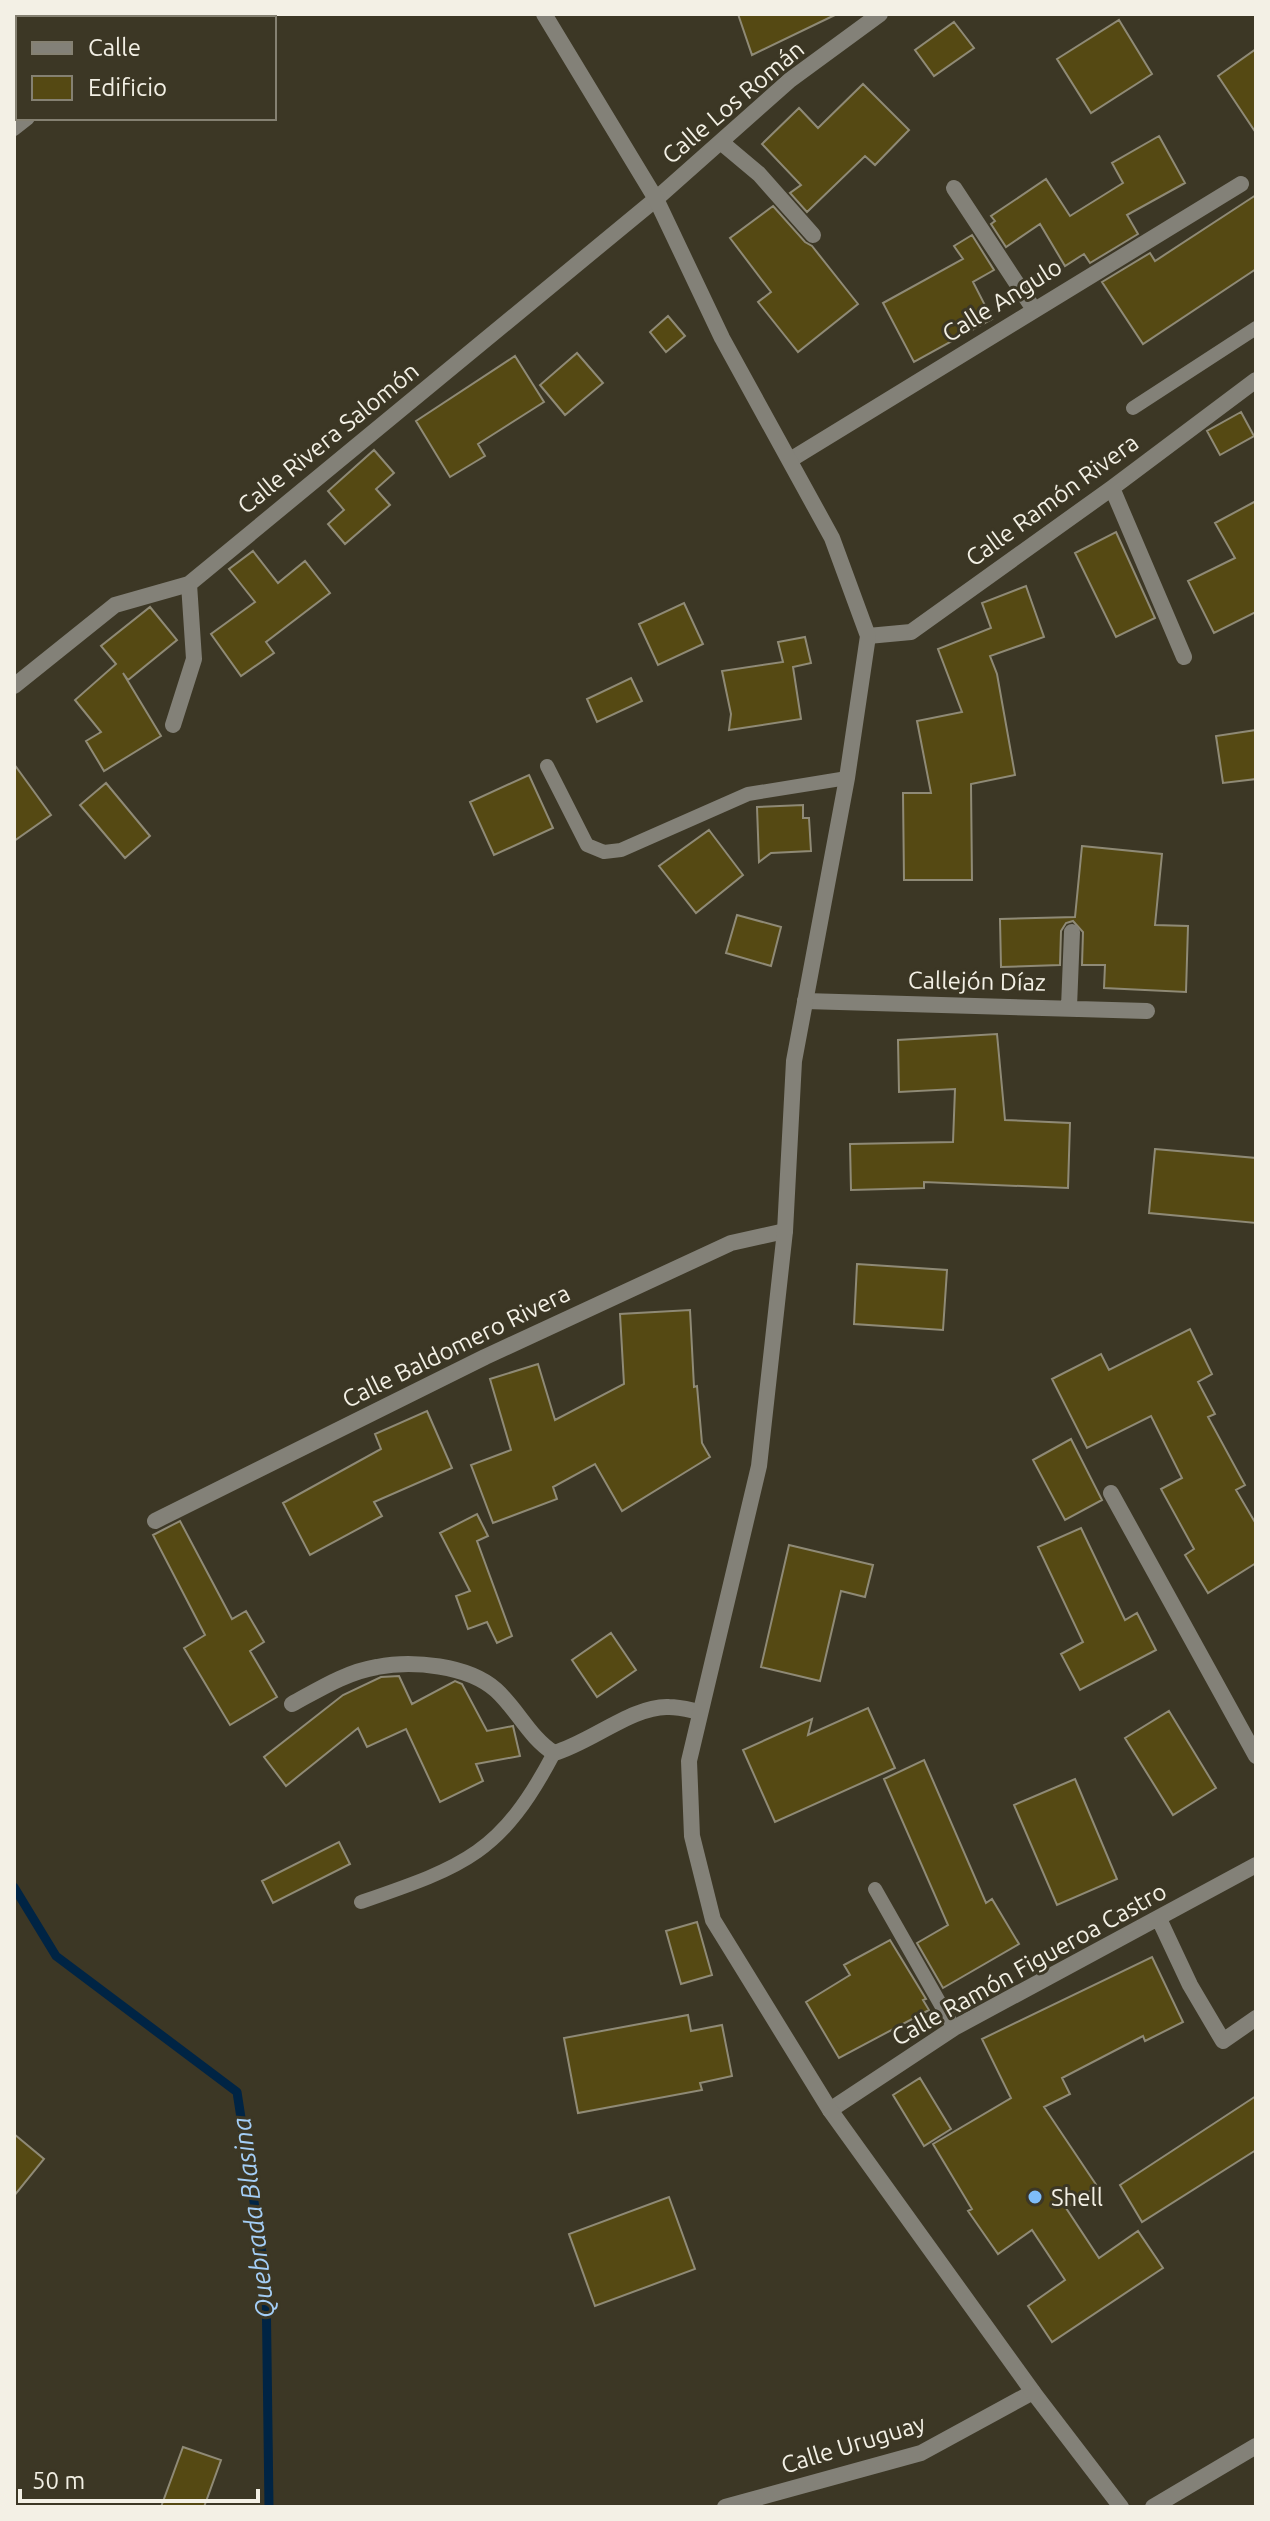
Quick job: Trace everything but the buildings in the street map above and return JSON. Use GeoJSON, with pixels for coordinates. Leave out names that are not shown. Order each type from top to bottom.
{"type":"FeatureCollection","features":[{"type":"Feature","properties":{"kind":"street"},"geometry":{"type":"LineString","coordinates":[[544,14],[656,199],[722,338],[832,538],[868,636],[847,778],[794,1061],[785,1231],[759,1466],[689,1761],[692,1836],[713,1920],[830,2110],[1033,2392],[1121,2507]]}},
{"type":"Feature","properties":{"kind":"street","name":"Calle Los Román"},"geometry":{"type":"LineString","coordinates":[[656,199],[790,80],[880,14]]}},
{"type":"Feature","properties":{"kind":"street"},"geometry":{"type":"LineString","coordinates":[[722,143],[759,174],[813,235]]}},
{"type":"Feature","properties":{"kind":"street","name":"Calle Angulo"},"geometry":{"type":"LineString","coordinates":[[790,460],[1033,308],[1241,184]]}},
{"type":"Feature","properties":{"kind":"street"},"geometry":{"type":"LineString","coordinates":[[954,188],[1033,308]]}},
{"type":"Feature","properties":{"kind":"street","name":"Calle Rivera Salomón"},"geometry":{"type":"LineString","coordinates":[[14,686],[115,605],[189,584],[656,199]]}},
{"type":"Feature","properties":{"kind":"street","name":"Calle Ramón Rivera"},"geometry":{"type":"LineString","coordinates":[[868,636],[911,632],[1256,380]]}},
{"type":"Feature","properties":{"kind":"street"},"geometry":{"type":"LineString","coordinates":[[1112,488],[1184,657]]}},
{"type":"Feature","properties":{"kind":"street"},"geometry":{"type":"LineString","coordinates":[[173,725],[194,659],[189,584]]}},
{"type":"Feature","properties":{"kind":"street"},"geometry":{"type":"LineString","coordinates":[[1069,1007],[1072,932]]}},
{"type":"Feature","properties":{"kind":"street","name":"Callejón Díaz"},"geometry":{"type":"LineString","coordinates":[[805,1001],[1147,1011]]}},
{"type":"Feature","properties":{"kind":"street","name":"Calle Baldomero Rivera"},"geometry":{"type":"LineString","coordinates":[[155,1521],[485,1357],[717,1250],[785,1231]]}},
{"type":"Feature","properties":{"kind":"street"},"geometry":{"type":"LineString","coordinates":[[1111,1493],[1256,1756]]}},
{"type":"Feature","properties":{"kind":"street"},"geometry":{"type":"LineString","coordinates":[[292,1704],[336,1680],[377,1666],[461,1671],[494,1687],[522,1719],[536,1741],[554,1753],[578,1746],[641,1712],[667,1706],[700,1712]]}},
{"type":"Feature","properties":{"kind":"street","name":"Calle Ramón Figueroa Castro"},"geometry":{"type":"LineString","coordinates":[[830,2110],[954,2028],[1256,1865]]}},
{"type":"Feature","properties":{"kind":"street"},"geometry":{"type":"LineString","coordinates":[[1159,1919],[1190,1985],[1223,2041],[1256,2018]]}},
{"type":"Feature","properties":{"kind":"street","name":"Calle Uruguay"},"geometry":{"type":"LineString","coordinates":[[725,2507],[921,2453],[1033,2392]]}},
{"type":"Feature","properties":{"kind":"street"},"geometry":{"type":"LineString","coordinates":[[1153,2507],[1256,2446]]}},
{"type":"Feature","properties":{"kind":"lane"},"geometry":{"type":"LineString","coordinates":[[1133,408],[1256,328]]}},
{"type":"Feature","properties":{"kind":"lane"},"geometry":{"type":"LineString","coordinates":[[547,766],[587,845],[604,852],[621,850],[748,794],[847,778]]}},
{"type":"Feature","properties":{"kind":"lane"},"geometry":{"type":"LineString","coordinates":[[361,1902],[439,1875],[479,1853],[527,1803],[554,1753]]}},
{"type":"Feature","properties":{"kind":"lane"},"geometry":{"type":"LineString","coordinates":[[875,1889],[954,2028]]}},
{"type":"Feature","properties":{"kind":"waterway","name":"Quebrada Blasina"},"geometry":{"type":"LineString","coordinates":[[14,1887],[56,1956],[237,2092],[266,2279],[269,2507]]}},
{"type":"Feature","properties":{"kind":"place","name":"Shell"},"geometry":{"type":"Point","coordinates":[1035,2197]}}]}
